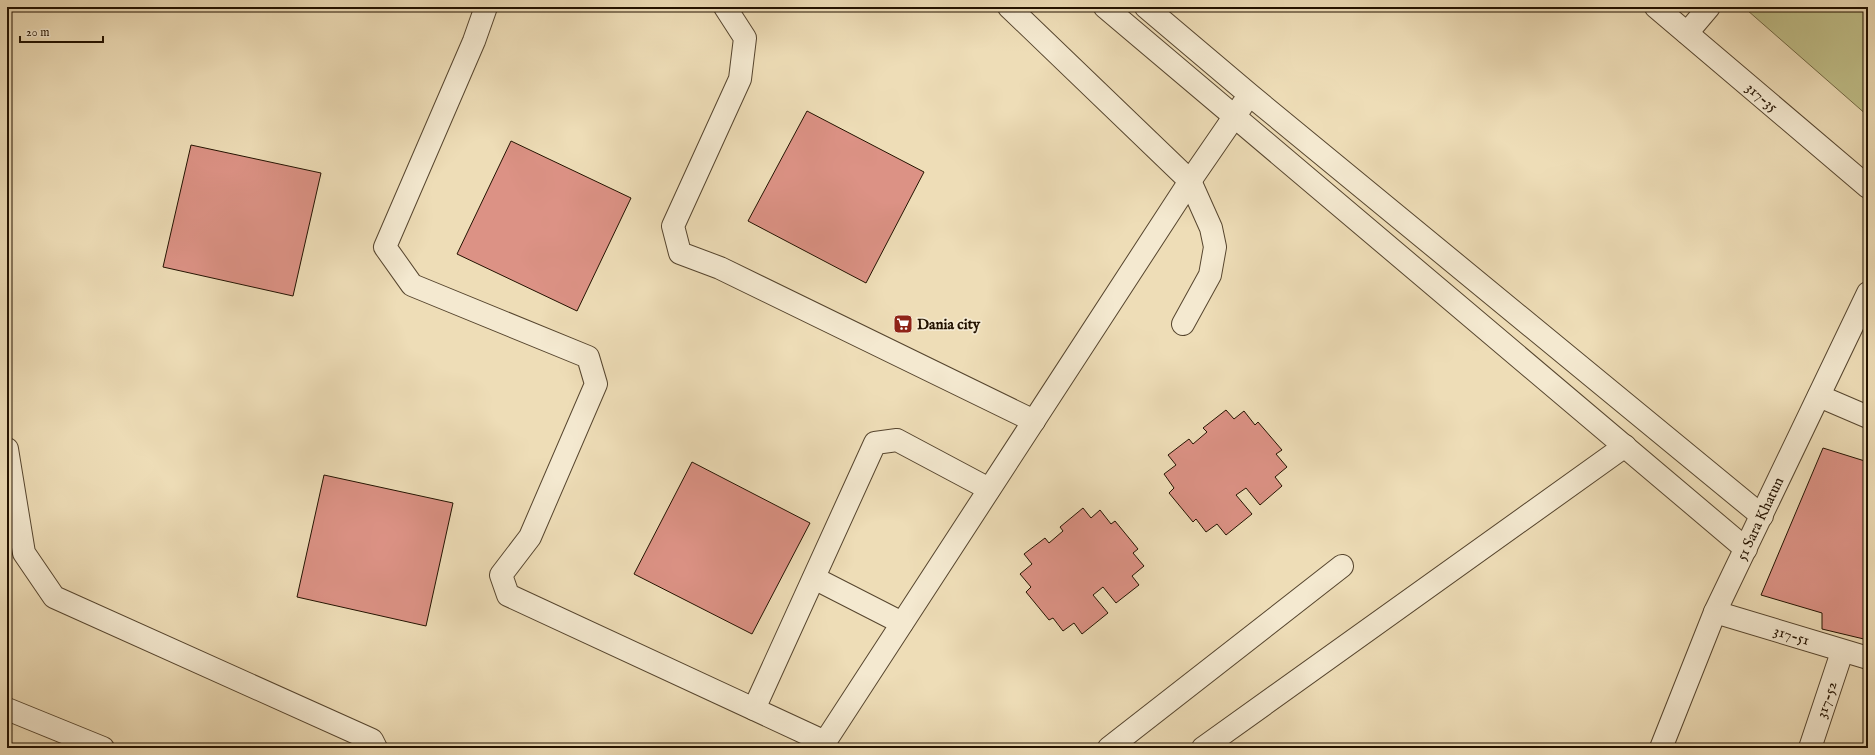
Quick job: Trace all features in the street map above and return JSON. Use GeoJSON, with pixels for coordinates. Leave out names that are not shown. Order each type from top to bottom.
{"type":"FeatureCollection","features":[{"type":"Feature","properties":{"kind":"street"},"geometry":{"type":"LineString","coordinates":[[486,7],[474,41],[385,247],[412,285],[588,357],[596,384],[530,537],[501,575],[508,595],[754,709],[823,745],[1190,181],[1250,95]]}},
{"type":"Feature","properties":{"kind":"street"},"geometry":{"type":"LineString","coordinates":[[725,7],[745,38],[740,79],[673,226],[680,253],[720,268],[1034,421]]}},
{"type":"Feature","properties":{"kind":"street"},"geometry":{"type":"LineString","coordinates":[[1009,7],[1190,181],[1212,228],[1215,248],[1210,276],[1183,324]]}},
{"type":"Feature","properties":{"kind":"street"},"geometry":{"type":"LineString","coordinates":[[1105,7],[1746,549]]}},
{"type":"Feature","properties":{"kind":"street"},"geometry":{"type":"LineString","coordinates":[[1146,7],[1250,95],[1762,516]]}},
{"type":"Feature","properties":{"kind":"street","name":"317-35"},"geometry":{"type":"LineString","coordinates":[[1656,7],[1868,187]]}},
{"type":"Feature","properties":{"kind":"street"},"geometry":{"type":"LineString","coordinates":[[1687,33],[1709,7]]}},
{"type":"Feature","properties":{"kind":"street","name":"51 Sara Khatun"},"geometry":{"type":"LineString","coordinates":[[1661,748],[1715,612],[1868,293]]}},
{"type":"Feature","properties":{"kind":"street"},"geometry":{"type":"LineString","coordinates":[[1819,396],[1868,417]]}},
{"type":"Feature","properties":{"kind":"street"},"geometry":{"type":"LineString","coordinates":[[754,709],[875,443],[897,440],[989,489]]}},
{"type":"Feature","properties":{"kind":"street"},"geometry":{"type":"LineString","coordinates":[[1203,748],[1625,446]]}},
{"type":"Feature","properties":{"kind":"street"},"geometry":{"type":"LineString","coordinates":[[7,449],[24,553],[54,597],[372,740],[376,748]]}},
{"type":"Feature","properties":{"kind":"street"},"geometry":{"type":"LineString","coordinates":[[1109,748],[1342,566]]}},
{"type":"Feature","properties":{"kind":"street"},"geometry":{"type":"LineString","coordinates":[[814,578],[902,624]]}},
{"type":"Feature","properties":{"kind":"street","name":"317-51"},"geometry":{"type":"LineString","coordinates":[[1715,612],[1842,652],[1868,658]]}},
{"type":"Feature","properties":{"kind":"street","name":"317-52"},"geometry":{"type":"LineString","coordinates":[[1810,748],[1842,652]]}},
{"type":"Feature","properties":{"kind":"street"},"geometry":{"type":"LineString","coordinates":[[7,709],[103,748]]}},
{"type":"Feature","properties":{"kind":"shaded area"},"geometry":{"type":"Polygon","coordinates":[[[1749,7],[1868,7],[1868,116],[1747,10],[1749,7]]]}},
{"type":"Feature","properties":{"kind":"building"},"geometry":{"type":"Polygon","coordinates":[[[807,111],[924,172],[866,283],[748,221],[807,111]]]}},
{"type":"Feature","properties":{"kind":"building"},"geometry":{"type":"Polygon","coordinates":[[[511,141],[631,198],[577,311],[457,254],[511,141]]]}},
{"type":"Feature","properties":{"kind":"building"},"geometry":{"type":"Polygon","coordinates":[[[191,145],[321,173],[293,296],[163,267],[191,145]]]}},
{"type":"Feature","properties":{"kind":"building"},"geometry":{"type":"Polygon","coordinates":[[[1226,410],[1234,419],[1244,411],[1255,425],[1258,422],[1282,450],[1276,454],[1287,467],[1275,477],[1282,486],[1260,505],[1246,488],[1236,495],[1252,514],[1226,535],[1217,524],[1206,532],[1196,519],[1193,522],[1169,493],[1174,488],[1164,474],[1176,465],[1168,455],[1189,439],[1193,444],[1207,432],[1203,428],[1226,410]]]}},
{"type":"Feature","properties":{"kind":"building"},"geometry":{"type":"Polygon","coordinates":[[[1823,448],[1868,462],[1868,640],[1822,629],[1822,613],[1761,595],[1823,448]]]}},
{"type":"Feature","properties":{"kind":"building"},"geometry":{"type":"Polygon","coordinates":[[[692,462],[810,523],[752,634],[634,574],[692,462]]]}},
{"type":"Feature","properties":{"kind":"building"},"geometry":{"type":"Polygon","coordinates":[[[324,475],[453,503],[426,626],[297,597],[324,475]]]}},
{"type":"Feature","properties":{"kind":"building"},"geometry":{"type":"Polygon","coordinates":[[[1083,508],[1091,518],[1100,510],[1111,524],[1115,521],[1138,549],[1133,553],[1144,566],[1132,576],[1139,585],[1116,603],[1103,587],[1093,595],[1108,613],[1082,634],[1074,623],[1063,631],[1053,618],[1049,620],[1026,592],[1031,587],[1020,574],[1032,564],[1024,554],[1045,538],[1049,543],[1063,531],[1060,527],[1083,508]]]}},
{"type":"Feature","properties":{"kind":"place","name":"Dania city"},"geometry":{"type":"Point","coordinates":[903,324]}}]}
